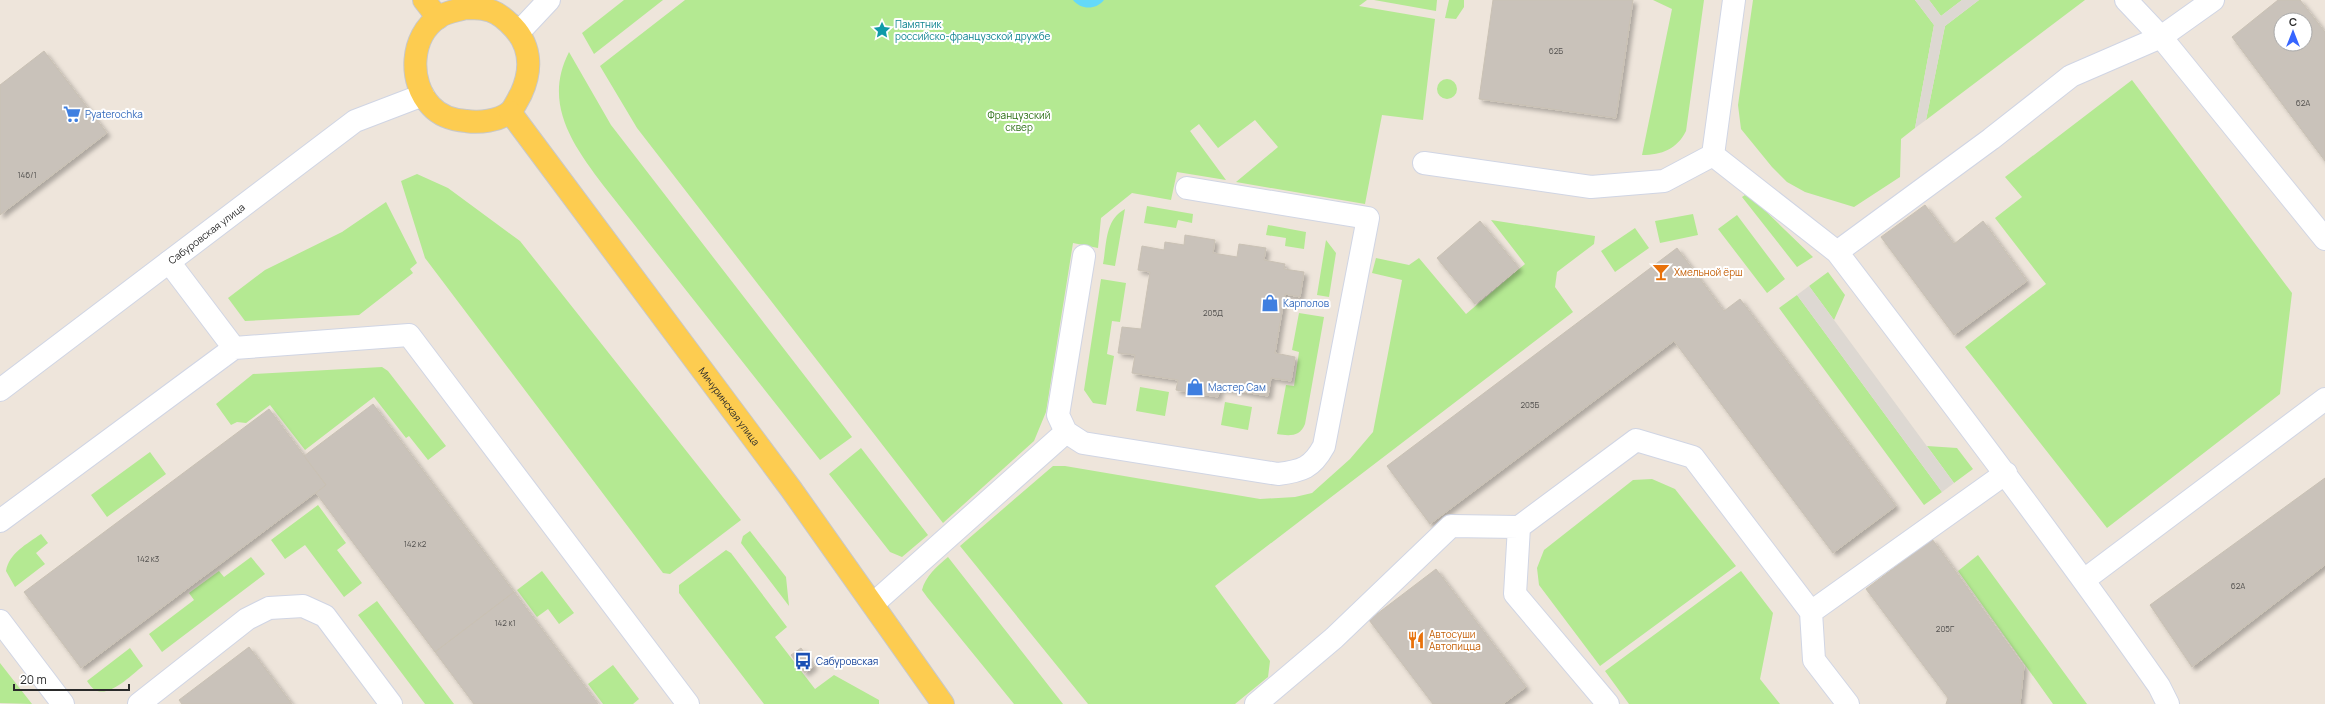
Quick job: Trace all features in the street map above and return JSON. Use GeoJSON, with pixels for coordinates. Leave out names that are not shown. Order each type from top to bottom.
{"type":"FeatureCollection","features":[{"type":"Feature","properties":{"kind":"main road"},"geometry":{"type":"LineString","coordinates":[[424,0],[438,18]]}},
{"type":"Feature","properties":{"kind":"main road"},"geometry":{"type":"LineString","coordinates":[[465,8],[484,9],[501,16],[519,32],[525,44],[530,62],[527,81],[510,112],[492,121],[471,122],[450,120],[431,107],[423,95],[416,77],[415,58],[419,42],[438,18],[465,8]]}},
{"type":"Feature","properties":{"kind":"main road","name":"Мичуринская улица"},"geometry":{"type":"LineString","coordinates":[[510,112],[791,489],[873,604],[936,702]]}},
{"type":"Feature","properties":{"kind":"street"},"geometry":{"type":"LineString","coordinates":[[519,32],[549,0]]}},
{"type":"Feature","properties":{"kind":"street"},"geometry":{"type":"LineString","coordinates":[[1713,155],[1734,0]]}},
{"type":"Feature","properties":{"kind":"street"},"geometry":{"type":"LineString","coordinates":[[2126,0],[2161,37],[2325,239]]}},
{"type":"Feature","properties":{"kind":"street"},"geometry":{"type":"LineString","coordinates":[[1837,252],[1984,143],[2071,76],[2161,37],[2213,0]]}},
{"type":"Feature","properties":{"kind":"street","name":"Сабуровская улица"},"geometry":{"type":"LineString","coordinates":[[0,390],[355,121],[423,95]]}},
{"type":"Feature","properties":{"kind":"street"},"geometry":{"type":"LineString","coordinates":[[1424,164],[1591,187],[1664,181],[1713,155]]}},
{"type":"Feature","properties":{"kind":"street"},"geometry":{"type":"LineString","coordinates":[[1713,155],[1837,252],[2006,473],[2159,686],[2168,704]]}},
{"type":"Feature","properties":{"kind":"street"},"geometry":{"type":"LineString","coordinates":[[1084,256],[1058,415],[1066,432],[1083,443],[1278,474],[1296,472],[1309,466],[1317,458],[1324,446],[1368,218],[1187,188]]}},
{"type":"Feature","properties":{"kind":"street"},"geometry":{"type":"LineString","coordinates":[[169,262],[234,348]]}},
{"type":"Feature","properties":{"kind":"street"},"geometry":{"type":"LineString","coordinates":[[0,521],[234,348],[409,335],[688,704]]}},
{"type":"Feature","properties":{"kind":"street"},"geometry":{"type":"LineString","coordinates":[[2084,580],[2325,399]]}},
{"type":"Feature","properties":{"kind":"street"},"geometry":{"type":"LineString","coordinates":[[873,604],[1066,432]]}},
{"type":"Feature","properties":{"kind":"street"},"geometry":{"type":"LineString","coordinates":[[1256,704],[1334,638],[1451,526],[1519,527],[1636,440],[1693,457],[1811,612],[1814,660],[1848,704]]}},
{"type":"Feature","properties":{"kind":"street"},"geometry":{"type":"LineString","coordinates":[[1811,612],[2006,473]]}},
{"type":"Feature","properties":{"kind":"street"},"geometry":{"type":"LineString","coordinates":[[1519,527],[1515,594],[1608,704]]}},
{"type":"Feature","properties":{"kind":"street"},"geometry":{"type":"LineString","coordinates":[[139,704],[162,697],[248,619],[269,608],[303,606],[325,616],[391,704]]}},
{"type":"Feature","properties":{"kind":"street"},"geometry":{"type":"LineString","coordinates":[[0,622],[62,704]]}},
{"type":"Feature","properties":{"kind":"green space"},"geometry":{"type":"Polygon","coordinates":[[[624,0],[663,0],[594,54],[582,33],[624,0]]]}},
{"type":"Feature","properties":{"kind":"green space","name":"Французский сквер"},"geometry":{"type":"Polygon","coordinates":[[[685,0],[1367,0],[1359,6],[1435,19],[1423,120],[1382,115],[1365,204],[1236,182],[1278,147],[1255,120],[1218,148],[1199,124],[1190,131],[1226,180],[1177,172],[1171,200],[1132,193],[1101,218],[1098,248],[1073,243],[1046,412],[1034,441],[943,523],[637,128],[600,66],[685,0]]]}},
{"type":"Feature","properties":{"kind":"green space"},"geometry":{"type":"Polygon","coordinates":[[[1374,0],[1437,0],[1436,11],[1374,0]]]}},
{"type":"Feature","properties":{"kind":"green space"},"geometry":{"type":"Polygon","coordinates":[[[1449,0],[1464,0],[1464,7],[1456,19],[1445,18],[1449,0]]]}},
{"type":"Feature","properties":{"kind":"green space"},"geometry":{"type":"Polygon","coordinates":[[[1653,0],[1704,0],[1686,131],[1678,142],[1668,150],[1656,154],[1642,155],[1672,9],[1653,0]]]}},
{"type":"Feature","properties":{"kind":"green space"},"geometry":{"type":"Polygon","coordinates":[[[1753,0],[1915,0],[1934,25],[1915,128],[1901,139],[1900,177],[1854,207],[1805,192],[1787,182],[1772,167],[1741,129],[1738,105],[1753,0]]]}},
{"type":"Feature","properties":{"kind":"green space"},"geometry":{"type":"Polygon","coordinates":[[[1929,0],[1962,0],[1941,16],[1929,0]]]}},
{"type":"Feature","properties":{"kind":"green space"},"geometry":{"type":"Polygon","coordinates":[[[1979,0],[2085,0],[1926,120],[1945,26],[1979,0]]]}},
{"type":"Feature","properties":{"kind":"green space"},"geometry":{"type":"Polygon","coordinates":[[[569,52],[611,125],[852,437],[820,460],[603,185],[581,154],[565,122],[560,106],[559,89],[562,71],[569,52]]]}},
{"type":"Feature","properties":{"kind":"green space"},"geometry":{"type":"Polygon","coordinates":[[[1447,79],[1454,82],[1457,89],[1454,96],[1447,99],[1440,96],[1437,89],[1440,82],[1447,79]]]}},
{"type":"Feature","properties":{"kind":"green space"},"geometry":{"type":"Polygon","coordinates":[[[2132,80],[2292,293],[2280,394],[2107,528],[1965,347],[2046,284],[1995,218],[2022,197],[2005,177],[2132,80]]]}},
{"type":"Feature","properties":{"kind":"green space"},"geometry":{"type":"Polygon","coordinates":[[[417,174],[448,188],[520,241],[741,520],[670,574],[663,573],[425,258],[401,181],[417,174]]]}},
{"type":"Feature","properties":{"kind":"green space"},"geometry":{"type":"Polygon","coordinates":[[[1745,195],[1753,199],[1813,257],[1797,267],[1742,197],[1745,195]]]}},
{"type":"Feature","properties":{"kind":"green space"},"geometry":{"type":"Polygon","coordinates":[[[386,202],[417,263],[410,269],[413,273],[359,315],[245,321],[228,298],[265,270],[342,232],[386,202]]]}},
{"type":"Feature","properties":{"kind":"green space"},"geometry":{"type":"Polygon","coordinates":[[[1147,206],[1193,214],[1192,223],[1178,220],[1176,228],[1144,223],[1147,206]]]}},
{"type":"Feature","properties":{"kind":"green space"},"geometry":{"type":"Polygon","coordinates":[[[1125,209],[1115,266],[1103,264],[1106,240],[1110,225],[1118,214],[1125,209]]]}},
{"type":"Feature","properties":{"kind":"green space"},"geometry":{"type":"Polygon","coordinates":[[[1693,214],[1698,235],[1660,243],[1655,221],[1693,214]]]}},
{"type":"Feature","properties":{"kind":"green space"},"geometry":{"type":"Polygon","coordinates":[[[1737,215],[1785,279],[1767,293],[1718,229],[1737,215]]]}},
{"type":"Feature","properties":{"kind":"green space"},"geometry":{"type":"Polygon","coordinates":[[[1491,220],[1595,236],[1594,244],[1557,272],[1555,287],[1573,312],[1215,586],[1270,661],[1268,677],[1235,704],[1088,704],[960,546],[1053,466],[1065,466],[1260,499],[1295,497],[1312,493],[1350,459],[1373,432],[1402,280],[1372,273],[1376,258],[1409,265],[1419,258],[1466,314],[1525,264],[1491,220]]]}},
{"type":"Feature","properties":{"kind":"green space"},"geometry":{"type":"Polygon","coordinates":[[[1268,225],[1306,232],[1304,249],[1285,246],[1286,238],[1266,235],[1268,225]]]}},
{"type":"Feature","properties":{"kind":"green space"},"geometry":{"type":"Polygon","coordinates":[[[1635,228],[1649,248],[1615,272],[1601,251],[1635,228]]]}},
{"type":"Feature","properties":{"kind":"green space"},"geometry":{"type":"Polygon","coordinates":[[[1326,240],[1336,253],[1329,297],[1317,295],[1326,240]]]}},
{"type":"Feature","properties":{"kind":"green space"},"geometry":{"type":"Polygon","coordinates":[[[1828,272],[1845,295],[1834,320],[1809,286],[1828,272]]]}},
{"type":"Feature","properties":{"kind":"green space"},"geometry":{"type":"Polygon","coordinates":[[[1101,279],[1126,283],[1120,322],[1112,321],[1107,354],[1114,356],[1106,405],[1093,403],[1084,390],[1101,279]]]}},
{"type":"Feature","properties":{"kind":"green space"},"geometry":{"type":"Polygon","coordinates":[[[1797,295],[1942,492],[1924,505],[1779,308],[1797,295]]]}},
{"type":"Feature","properties":{"kind":"green space"},"geometry":{"type":"Polygon","coordinates":[[[1299,313],[1324,317],[1305,424],[1300,431],[1294,435],[1277,434],[1286,385],[1294,386],[1299,352],[1292,350],[1299,313]]]}},
{"type":"Feature","properties":{"kind":"green space"},"geometry":{"type":"Polygon","coordinates":[[[382,367],[388,371],[446,446],[428,460],[409,436],[406,438],[374,397],[305,450],[270,405],[246,423],[237,422],[231,425],[216,404],[253,374],[382,367]]]}},
{"type":"Feature","properties":{"kind":"green space"},"geometry":{"type":"Polygon","coordinates":[[[1140,387],[1169,392],[1165,416],[1136,411],[1140,387]]]}},
{"type":"Feature","properties":{"kind":"green space"},"geometry":{"type":"Polygon","coordinates":[[[1225,402],[1252,407],[1248,430],[1221,425],[1225,402]]]}},
{"type":"Feature","properties":{"kind":"green space"},"geometry":{"type":"Polygon","coordinates":[[[1927,446],[1957,448],[1973,469],[1954,483],[1927,446]]]}},
{"type":"Feature","properties":{"kind":"green space"},"geometry":{"type":"Polygon","coordinates":[[[861,448],[928,535],[902,557],[890,552],[829,474],[861,448]]]}},
{"type":"Feature","properties":{"kind":"green space"},"geometry":{"type":"Polygon","coordinates":[[[150,452],[166,474],[107,517],[91,495],[150,452]]]}},
{"type":"Feature","properties":{"kind":"green space"},"geometry":{"type":"Polygon","coordinates":[[[1652,479],[1675,489],[1736,566],[1600,666],[1539,585],[1537,568],[1544,550],[1633,480],[1652,479]]]}},
{"type":"Feature","properties":{"kind":"green space"},"geometry":{"type":"Polygon","coordinates":[[[318,505],[346,543],[337,550],[362,583],[344,597],[305,545],[285,559],[271,540],[318,505]]]}},
{"type":"Feature","properties":{"kind":"green space"},"geometry":{"type":"Polygon","coordinates":[[[750,531],[786,577],[789,606],[741,543],[743,536],[750,531]]]}},
{"type":"Feature","properties":{"kind":"green space"},"geometry":{"type":"Polygon","coordinates":[[[41,534],[48,543],[36,553],[45,564],[15,587],[6,571],[8,565],[19,550],[41,534]]]}},
{"type":"Feature","properties":{"kind":"green space"},"geometry":{"type":"Polygon","coordinates":[[[726,550],[731,553],[787,627],[775,637],[815,689],[834,675],[879,700],[879,704],[764,704],[679,593],[679,585],[726,550]]]}},
{"type":"Feature","properties":{"kind":"green space"},"geometry":{"type":"Polygon","coordinates":[[[1978,555],[2087,704],[2053,704],[1958,571],[1978,555]]]}},
{"type":"Feature","properties":{"kind":"green space"},"geometry":{"type":"Polygon","coordinates":[[[251,557],[265,574],[162,652],[149,634],[194,600],[189,593],[219,571],[224,577],[251,557]]]}},
{"type":"Feature","properties":{"kind":"green space"},"geometry":{"type":"Polygon","coordinates":[[[948,557],[1063,704],[1014,704],[927,597],[922,590],[926,581],[936,568],[948,557]]]}},
{"type":"Feature","properties":{"kind":"green space"},"geometry":{"type":"Polygon","coordinates":[[[542,571],[574,613],[559,624],[548,609],[537,617],[517,590],[542,571]]]}},
{"type":"Feature","properties":{"kind":"green space"},"geometry":{"type":"Polygon","coordinates":[[[1741,571],[1773,613],[1760,679],[1780,704],[1629,704],[1605,671],[1741,571]]]}},
{"type":"Feature","properties":{"kind":"green space"},"geometry":{"type":"Polygon","coordinates":[[[377,601],[454,704],[425,704],[358,615],[377,601]]]}},
{"type":"Feature","properties":{"kind":"green space"},"geometry":{"type":"Polygon","coordinates":[[[130,648],[143,666],[114,688],[101,692],[95,690],[87,681],[130,648]]]}},
{"type":"Feature","properties":{"kind":"green space"},"geometry":{"type":"Polygon","coordinates":[[[0,663],[32,704],[0,703],[0,663]]]}},
{"type":"Feature","properties":{"kind":"green space"},"geometry":{"type":"Polygon","coordinates":[[[613,665],[639,699],[633,704],[603,704],[588,684],[613,665]]]}},
{"type":"Feature","properties":{"kind":"shaded area"},"geometry":{"type":"Polygon","coordinates":[[[1915,0],[1929,0],[1941,16],[1962,0],[1979,0],[1945,26],[1926,120],[1915,128],[1934,25],[1915,0]]]}},
{"type":"Feature","properties":{"kind":"shaded area"},"geometry":{"type":"Polygon","coordinates":[[[1809,286],[1954,483],[1942,492],[1797,295],[1809,286]]]}},
{"type":"Feature","properties":{"kind":"water"},"geometry":{"type":"Polygon","coordinates":[[[1073,0],[1104,0],[1097,6],[1088,8],[1080,6],[1073,0]]]}},
{"type":"Feature","properties":{"kind":"building"},"geometry":{"type":"Polygon","coordinates":[[[1493,0],[1633,0],[1616,118],[1479,99],[1493,0]]]}},
{"type":"Feature","properties":{"kind":"building"},"geometry":{"type":"Polygon","coordinates":[[[2278,0],[2300,0],[2309,12],[2273,12],[2273,52],[2313,52],[2313,17],[2325,32],[2325,161],[2232,37],[2278,0]]]}},
{"type":"Feature","properties":{"kind":"building"},"geometry":{"type":"Polygon","coordinates":[[[44,51],[107,133],[0,215],[0,85],[44,51]]]}},
{"type":"Feature","properties":{"kind":"building"},"geometry":{"type":"Polygon","coordinates":[[[1925,205],[1954,244],[1983,221],[2027,281],[1954,335],[1881,237],[1925,205]]]}},
{"type":"Feature","properties":{"kind":"building"},"geometry":{"type":"Polygon","coordinates":[[[1480,221],[1519,268],[1475,304],[1437,258],[1480,221]]]}},
{"type":"Feature","properties":{"kind":"building"},"geometry":{"type":"Polygon","coordinates":[[[1185,235],[1215,240],[1213,253],[1237,257],[1239,244],[1266,248],[1264,260],[1285,264],[1284,269],[1304,272],[1300,297],[1285,294],[1275,353],[1295,357],[1291,381],[1271,378],[1268,396],[1220,388],[1218,397],[1176,390],[1178,380],[1132,373],[1135,355],[1118,353],[1122,327],[1141,329],[1150,272],[1138,270],[1142,246],[1164,250],[1165,242],[1184,245],[1185,235]]]}},
{"type":"Feature","properties":{"kind":"building"},"geometry":{"type":"Polygon","coordinates":[[[1677,248],[1724,311],[1740,299],[1896,506],[1833,553],[1674,341],[1430,524],[1387,466],[1677,248]]]}},
{"type":"Feature","properties":{"kind":"building"},"geometry":{"type":"Polygon","coordinates":[[[373,404],[514,592],[435,652],[316,493],[326,485],[304,456],[373,404]]]}},
{"type":"Feature","properties":{"kind":"building"},"geometry":{"type":"Polygon","coordinates":[[[269,409],[326,485],[81,668],[24,592],[269,409]]]}},
{"type":"Feature","properties":{"kind":"building"},"geometry":{"type":"Polygon","coordinates":[[[2325,478],[2325,565],[2192,667],[2150,605],[2325,478]]]}},
{"type":"Feature","properties":{"kind":"building"},"geometry":{"type":"Polygon","coordinates":[[[1932,539],[2024,666],[2020,704],[1946,704],[1948,698],[1866,589],[1932,539]]]}},
{"type":"Feature","properties":{"kind":"building"},"geometry":{"type":"Polygon","coordinates":[[[1436,569],[1526,687],[1503,704],[1433,704],[1369,620],[1436,569]]]}},
{"type":"Feature","properties":{"kind":"building"},"geometry":{"type":"Polygon","coordinates":[[[514,592],[598,704],[474,704],[435,652],[514,592]]]}},
{"type":"Feature","properties":{"kind":"building"},"geometry":{"type":"Polygon","coordinates":[[[249,647],[292,704],[182,704],[179,700],[249,647]]]}},
{"type":"Feature","properties":{"kind":"building"},"geometry":{"type":"Polygon","coordinates":[[[801,648],[814,666],[805,673],[791,655],[801,648]]]}},
{"type":"Feature","properties":{"kind":"place","name":"Памятник российско-французской дружбе"},"geometry":{"type":"Point","coordinates":[882,30]}},
{"type":"Feature","properties":{"kind":"place","name":"Pyaterochka"},"geometry":{"type":"Point","coordinates":[72,114]}},
{"type":"Feature","properties":{"kind":"place","name":"Хмельной ёрш"},"geometry":{"type":"Point","coordinates":[1661,272]}},
{"type":"Feature","properties":{"kind":"place","name":"Карполов"},"geometry":{"type":"Point","coordinates":[1270,303]}},
{"type":"Feature","properties":{"kind":"place","name":"Мастер Сам"},"geometry":{"type":"Point","coordinates":[1195,387]}},
{"type":"Feature","properties":{"kind":"place","name":"Автосуши Автопицца"},"geometry":{"type":"Point","coordinates":[1416,640]}},
{"type":"Feature","properties":{"kind":"place","name":"Сабуровская"},"geometry":{"type":"Point","coordinates":[803,661]}}]}
